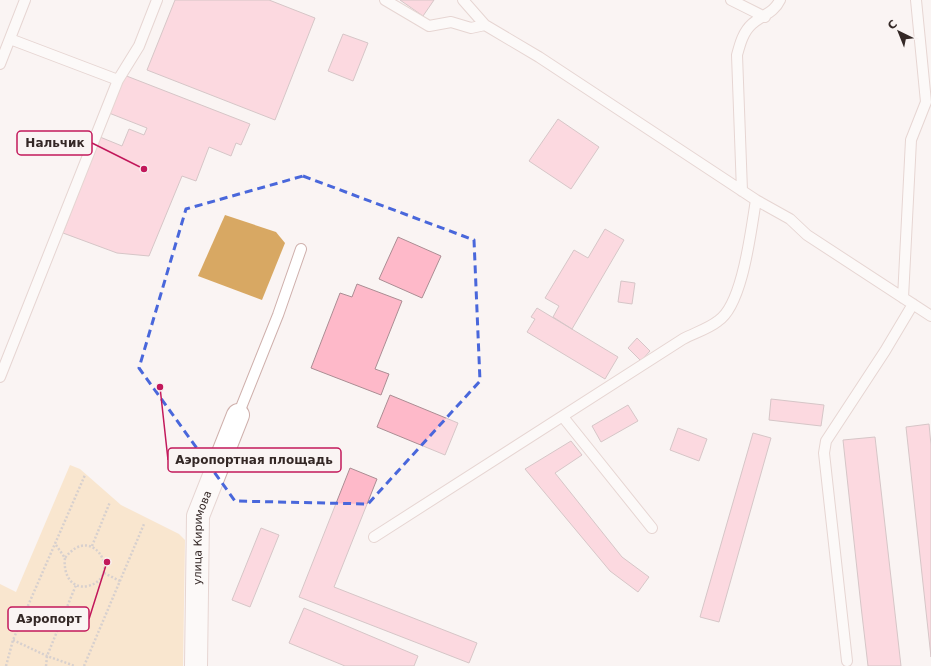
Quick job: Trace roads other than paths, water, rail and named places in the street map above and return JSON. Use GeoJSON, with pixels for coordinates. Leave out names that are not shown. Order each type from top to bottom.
{"type":"FeatureCollection","features":[{"type":"Feature","properties":{"kind":"main road","name":"улица Киримова"},"geometry":{"type":"LineString","coordinates":[[196,666],[198,516],[238,415]]}},
{"type":"Feature","properties":{"kind":"lane"},"geometry":{"type":"LineString","coordinates":[[0,64],[25,0]]}},
{"type":"Feature","properties":{"kind":"lane"},"geometry":{"type":"LineString","coordinates":[[0,377],[118,80],[139,46],[157,0]]}},
{"type":"Feature","properties":{"kind":"lane"},"geometry":{"type":"LineString","coordinates":[[385,0],[429,26],[451,22],[471,28],[485,25]]}},
{"type":"Feature","properties":{"kind":"lane"},"geometry":{"type":"LineString","coordinates":[[463,0],[485,25],[539,57],[756,200],[790,219],[807,235],[931,316]]}},
{"type":"Feature","properties":{"kind":"lane"},"geometry":{"type":"LineString","coordinates":[[731,0],[765,17]]}},
{"type":"Feature","properties":{"kind":"lane"},"geometry":{"type":"LineString","coordinates":[[742,191],[737,55],[744,34],[752,24],[765,17],[778,6],[780,0]]}},
{"type":"Feature","properties":{"kind":"lane"},"geometry":{"type":"LineString","coordinates":[[903,298],[911,140],[926,102],[916,0]]}},
{"type":"Feature","properties":{"kind":"lane"},"geometry":{"type":"LineString","coordinates":[[10,39],[118,80]]}},
{"type":"Feature","properties":{"kind":"lane"},"geometry":{"type":"LineString","coordinates":[[374,537],[683,339],[719,321],[730,308],[741,279],[756,200]]}},
{"type":"Feature","properties":{"kind":"lane"},"geometry":{"type":"LineString","coordinates":[[238,415],[278,315],[301,249]]}},
{"type":"Feature","properties":{"kind":"lane"},"geometry":{"type":"LineString","coordinates":[[847,661],[824,453],[826,441],[885,352],[913,304]]}},
{"type":"Feature","properties":{"kind":"lane"},"geometry":{"type":"LineString","coordinates":[[563,416],[652,528]]}},
{"type":"Feature","properties":{"kind":"place","name":"Нальчик"},"geometry":{"type":"Point","coordinates":[144,169]}},
{"type":"Feature","properties":{"kind":"place","name":"Аэропортная площадь"},"geometry":{"type":"Point","coordinates":[160,387]}},
{"type":"Feature","properties":{"kind":"place","name":"Аэропорт"},"geometry":{"type":"Point","coordinates":[107,562]}}]}
